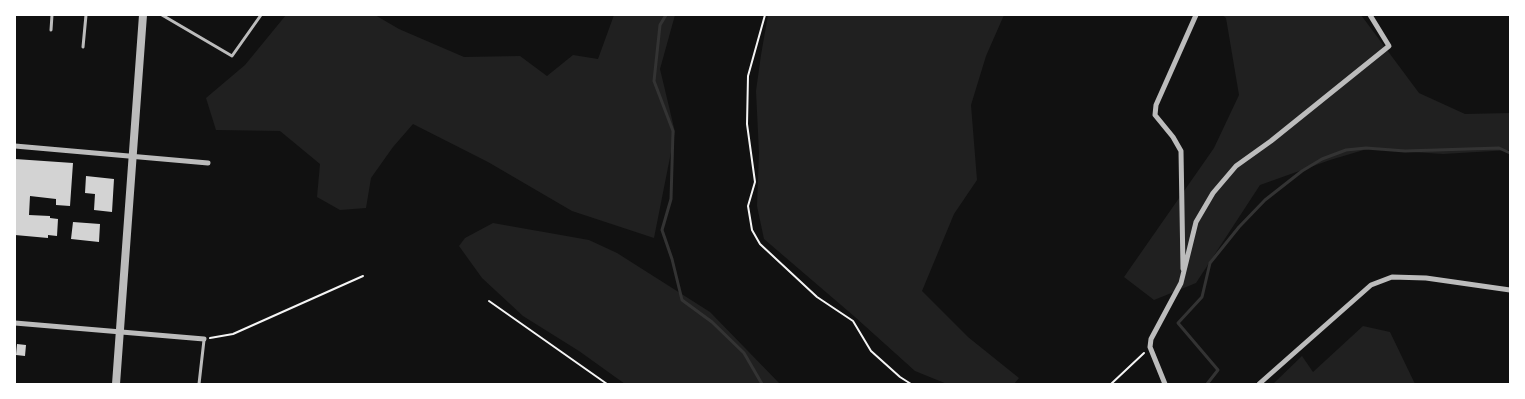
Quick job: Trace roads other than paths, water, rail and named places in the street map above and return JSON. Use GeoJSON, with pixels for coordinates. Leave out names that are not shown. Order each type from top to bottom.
{"type":"FeatureCollection","features":[{"type":"Feature","properties":{"kind":"street"},"geometry":{"type":"LineString","coordinates":[[116,384],[143,15]]}},
{"type":"Feature","properties":{"kind":"street"},"geometry":{"type":"LineString","coordinates":[[1184,274],[1181,151],[1173,137],[1155,115],[1156,105],[1196,15]]}},
{"type":"Feature","properties":{"kind":"street"},"geometry":{"type":"LineString","coordinates":[[1165,384],[1150,347],[1151,339],[1181,283],[1196,222],[1214,193],[1236,166],[1271,141],[1389,46],[1370,15]]}},
{"type":"Feature","properties":{"kind":"street"},"geometry":{"type":"LineString","coordinates":[[15,146],[208,162]]}},
{"type":"Feature","properties":{"kind":"street"},"geometry":{"type":"LineString","coordinates":[[1259,384],[1371,285],[1392,277],[1426,278],[1510,290]]}},
{"type":"Feature","properties":{"kind":"street"},"geometry":{"type":"LineString","coordinates":[[15,323],[204,339]]}},
{"type":"Feature","properties":{"kind":"lane"},"geometry":{"type":"LineString","coordinates":[[51,30],[52,15]]}},
{"type":"Feature","properties":{"kind":"lane"},"geometry":{"type":"LineString","coordinates":[[83,47],[86,15]]}},
{"type":"Feature","properties":{"kind":"lane"},"geometry":{"type":"LineString","coordinates":[[162,15],[232,56],[261,15]]}},
{"type":"Feature","properties":{"kind":"lane"},"geometry":{"type":"LineString","coordinates":[[198,384],[204,339]]}},
{"type":"Feature","properties":{"kind":"waterway"},"geometry":{"type":"LineString","coordinates":[[666,15],[660,25],[654,81],[673,131],[671,199],[662,230],[672,259],[682,300],[712,322],[744,353],[762,384]]}},
{"type":"Feature","properties":{"kind":"waterway"},"geometry":{"type":"LineString","coordinates":[[1207,384],[1218,370],[1178,323],[1202,297],[1210,263],[1239,227],[1265,200],[1302,171],[1322,159],[1346,150],[1366,148],[1405,151],[1499,148],[1510,153]]}}]}
